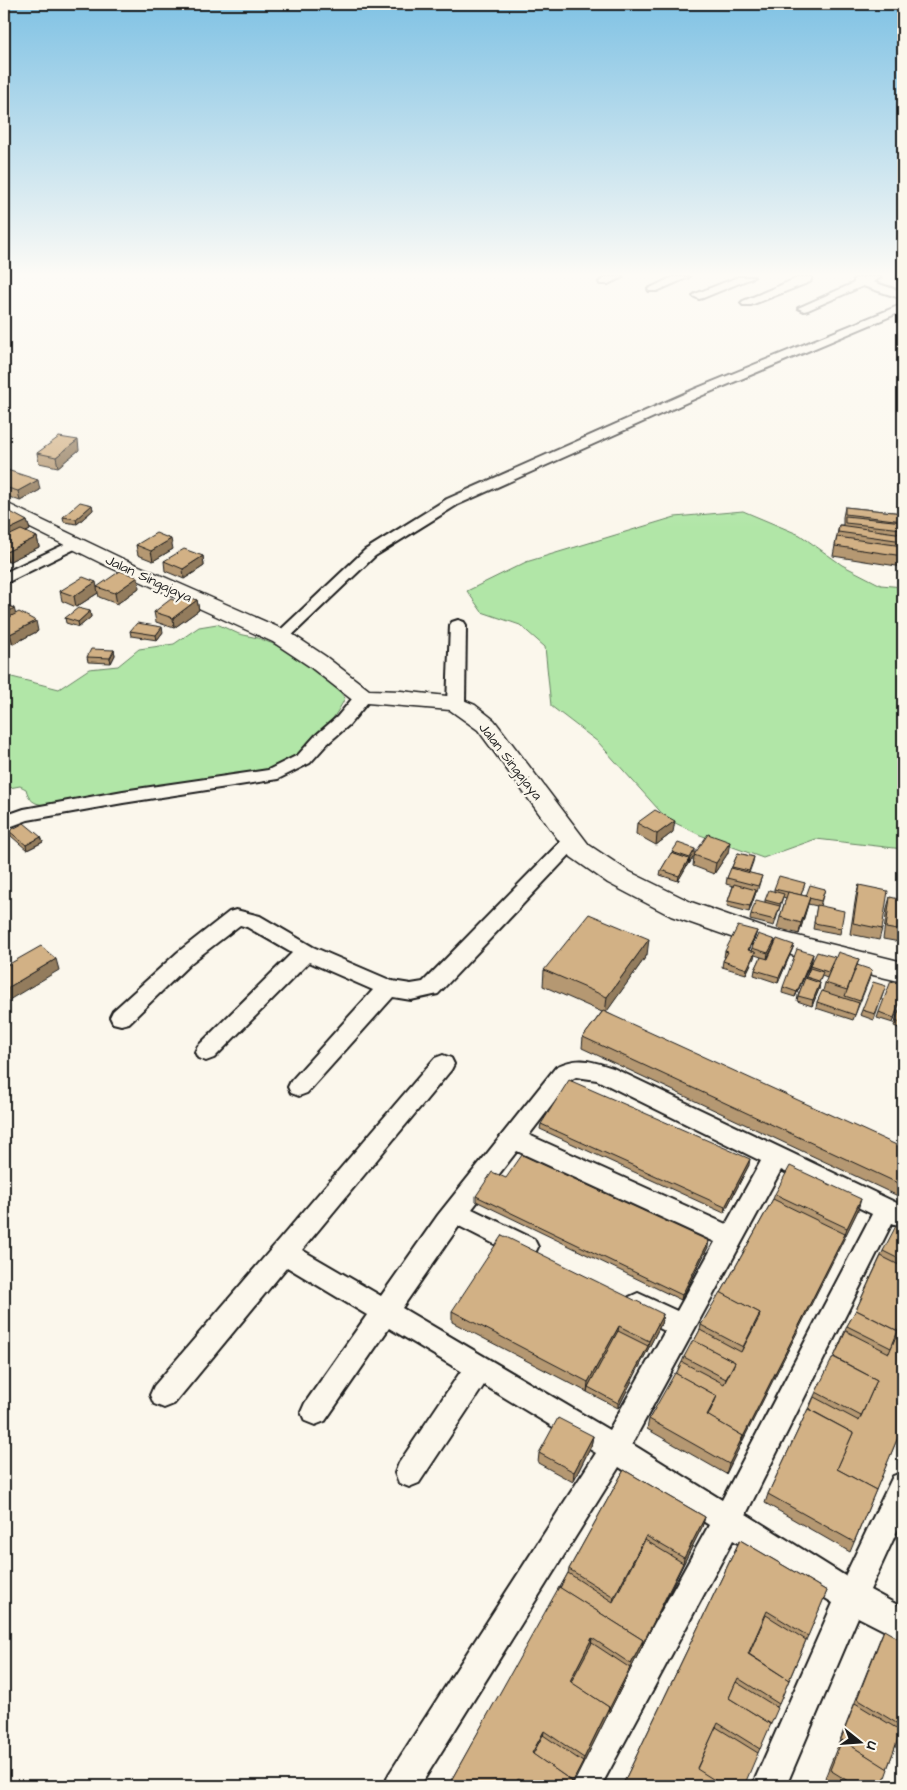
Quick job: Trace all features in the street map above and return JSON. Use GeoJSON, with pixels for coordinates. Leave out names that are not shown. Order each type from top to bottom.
{"type":"FeatureCollection","features":[{"type":"Feature","properties":{"kind":"street"},"geometry":{"type":"LineString","coordinates":[[281,636],[370,553],[452,502],[775,361]]}},
{"type":"Feature","properties":{"kind":"street","name":"Jalan Singajaya"},"geometry":{"type":"LineString","coordinates":[[4,508],[219,610],[281,636],[363,697],[401,698],[456,704],[467,710],[486,726],[580,851],[618,877],[681,909],[758,936],[903,972]]}},
{"type":"Feature","properties":{"kind":"street"},"geometry":{"type":"LineString","coordinates":[[4,579],[76,543]]}},
{"type":"Feature","properties":{"kind":"street"},"geometry":{"type":"LineString","coordinates":[[456,704],[458,625]]}},
{"type":"Feature","properties":{"kind":"street"},"geometry":{"type":"LineString","coordinates":[[4,823],[24,815],[123,797],[272,775],[304,759],[321,740],[343,722],[363,697]]}},
{"type":"Feature","properties":{"kind":"street"},"geometry":{"type":"LineString","coordinates":[[121,1017],[185,957],[236,916],[254,921],[306,952],[388,988],[411,992],[430,988],[572,841]]}},
{"type":"Feature","properties":{"kind":"street"},"geometry":{"type":"LineString","coordinates":[[206,1052],[306,952]]}},
{"type":"Feature","properties":{"kind":"street"},"geometry":{"type":"LineString","coordinates":[[299,1087],[388,988]]}},
{"type":"Feature","properties":{"kind":"street"},"geometry":{"type":"LineString","coordinates":[[164,1395],[443,1064]]}},
{"type":"Feature","properties":{"kind":"street"},"geometry":{"type":"LineString","coordinates":[[315,1412],[455,1212],[564,1073],[575,1067],[582,1067],[605,1074],[895,1213],[583,1786]]}},
{"type":"Feature","properties":{"kind":"street"},"geometry":{"type":"LineString","coordinates":[[514,1138],[731,1238]]}},
{"type":"Feature","properties":{"kind":"street"},"geometry":{"type":"LineString","coordinates":[[401,1786],[614,1449],[776,1157]]}},
{"type":"Feature","properties":{"kind":"street"},"geometry":{"type":"LineString","coordinates":[[455,1212],[542,1256]]}},
{"type":"Feature","properties":{"kind":"street"},"geometry":{"type":"LineString","coordinates":[[284,1252],[576,1424],[851,1596],[903,1625]]}},
{"type":"Feature","properties":{"kind":"street"},"geometry":{"type":"LineString","coordinates":[[620,1296],[681,1326]]}},
{"type":"Feature","properties":{"kind":"street"},"geometry":{"type":"LineString","coordinates":[[409,1473],[479,1368]]}},
{"type":"Feature","properties":{"kind":"street"},"geometry":{"type":"LineString","coordinates":[[769,1786],[851,1596],[903,1486]]}},
{"type":"Feature","properties":{"kind":"green space"},"geometry":{"type":"Polygon","coordinates":[[[743,511],[800,535],[842,565],[881,585],[903,587],[903,849],[816,839],[763,858],[700,835],[667,819],[598,742],[551,706],[545,647],[520,625],[482,612],[467,591],[526,562],[675,517],[743,511]]]}},
{"type":"Feature","properties":{"kind":"green space"},"geometry":{"type":"Polygon","coordinates":[[[217,624],[239,634],[258,638],[281,647],[328,677],[345,698],[326,727],[309,745],[291,759],[275,768],[254,773],[59,805],[38,804],[31,799],[26,789],[20,786],[4,789],[4,675],[59,689],[89,669],[118,666],[139,649],[174,644],[199,627],[217,624]]]}},
{"type":"Feature","properties":{"kind":"building"},"geometry":{"type":"Polygon","coordinates":[[[59,437],[78,440],[56,457],[37,453],[59,437]]]}},
{"type":"Feature","properties":{"kind":"building"},"geometry":{"type":"Polygon","coordinates":[[[4,469],[38,480],[18,491],[4,487],[4,469]]]}},
{"type":"Feature","properties":{"kind":"building"},"geometry":{"type":"Polygon","coordinates":[[[80,502],[92,505],[76,519],[63,517],[80,502]]]}},
{"type":"Feature","properties":{"kind":"building"},"geometry":{"type":"Polygon","coordinates":[[[845,507],[903,513],[903,521],[845,514],[845,507]]]}},
{"type":"Feature","properties":{"kind":"building"},"geometry":{"type":"Polygon","coordinates":[[[5,509],[27,521],[4,532],[5,509]]]}},
{"type":"Feature","properties":{"kind":"building"},"geometry":{"type":"Polygon","coordinates":[[[845,516],[903,522],[903,529],[845,523],[845,516]]]}},
{"type":"Feature","properties":{"kind":"building"},"geometry":{"type":"Polygon","coordinates":[[[839,525],[903,534],[903,541],[838,532],[839,525]]]}},
{"type":"Feature","properties":{"kind":"building"},"geometry":{"type":"Polygon","coordinates":[[[21,530],[37,537],[6,552],[4,551],[4,538],[21,530]]]}},
{"type":"Feature","properties":{"kind":"building"},"geometry":{"type":"Polygon","coordinates":[[[156,533],[171,539],[151,551],[136,545],[156,533]]]}},
{"type":"Feature","properties":{"kind":"building"},"geometry":{"type":"Polygon","coordinates":[[[837,537],[903,546],[903,556],[835,546],[837,537]]]}},
{"type":"Feature","properties":{"kind":"building"},"geometry":{"type":"Polygon","coordinates":[[[184,549],[203,556],[183,569],[164,561],[184,549]]]}},
{"type":"Feature","properties":{"kind":"building"},"geometry":{"type":"Polygon","coordinates":[[[120,571],[138,577],[115,593],[97,587],[120,571]]]}},
{"type":"Feature","properties":{"kind":"building"},"geometry":{"type":"Polygon","coordinates":[[[83,577],[96,582],[74,596],[60,591],[83,577]]]}},
{"type":"Feature","properties":{"kind":"building"},"geometry":{"type":"Polygon","coordinates":[[[184,595],[197,600],[173,618],[154,612],[171,599],[176,601],[184,595]]]}},
{"type":"Feature","properties":{"kind":"building"},"geometry":{"type":"Polygon","coordinates":[[[4,604],[14,608],[4,615],[4,604]]]}},
{"type":"Feature","properties":{"kind":"building"},"geometry":{"type":"Polygon","coordinates":[[[78,608],[90,611],[78,622],[65,618],[78,608]]]}},
{"type":"Feature","properties":{"kind":"building"},"geometry":{"type":"Polygon","coordinates":[[[19,612],[36,621],[10,634],[4,630],[4,620],[19,612]]]}},
{"type":"Feature","properties":{"kind":"building"},"geometry":{"type":"Polygon","coordinates":[[[137,623],[162,627],[156,635],[130,631],[137,623]]]}},
{"type":"Feature","properties":{"kind":"building"},"geometry":{"type":"Polygon","coordinates":[[[91,649],[114,650],[110,658],[87,657],[91,649]]]}},
{"type":"Feature","properties":{"kind":"building"},"geometry":{"type":"Polygon","coordinates":[[[655,810],[675,821],[657,834],[637,823],[655,810]]]}},
{"type":"Feature","properties":{"kind":"building"},"geometry":{"type":"Polygon","coordinates":[[[24,823],[41,837],[26,845],[9,831],[24,823]]]}},
{"type":"Feature","properties":{"kind":"building"},"geometry":{"type":"Polygon","coordinates":[[[708,834],[730,842],[716,863],[694,855],[708,834]]]}},
{"type":"Feature","properties":{"kind":"building"},"geometry":{"type":"Polygon","coordinates":[[[678,843],[695,849],[690,858],[672,852],[678,843]]]}},
{"type":"Feature","properties":{"kind":"building"},"geometry":{"type":"Polygon","coordinates":[[[671,853],[689,859],[679,876],[661,870],[671,853]]]}},
{"type":"Feature","properties":{"kind":"building"},"geometry":{"type":"Polygon","coordinates":[[[738,853],[754,857],[749,871],[732,867],[738,853]]]}},
{"type":"Feature","properties":{"kind":"building"},"geometry":{"type":"Polygon","coordinates":[[[731,868],[762,876],[758,886],[727,878],[731,868]]]}},
{"type":"Feature","properties":{"kind":"building"},"geometry":{"type":"Polygon","coordinates":[[[779,876],[805,883],[801,895],[774,889],[779,876]]]}},
{"type":"Feature","properties":{"kind":"building"},"geometry":{"type":"Polygon","coordinates":[[[734,884],[756,890],[750,906],[728,901],[734,884]]]}},
{"type":"Feature","properties":{"kind":"building"},"geometry":{"type":"Polygon","coordinates":[[[810,885],[825,889],[821,901],[806,896],[810,885]]]}},
{"type":"Feature","properties":{"kind":"building"},"geometry":{"type":"Polygon","coordinates":[[[859,885],[888,891],[882,929],[853,923],[859,885]]]}},
{"type":"Feature","properties":{"kind":"building"},"geometry":{"type":"Polygon","coordinates":[[[769,890],[784,894],[780,904],[765,900],[769,890]]]}},
{"type":"Feature","properties":{"kind":"building"},"geometry":{"type":"Polygon","coordinates":[[[788,892],[810,897],[801,923],[780,917],[788,892]]]}},
{"type":"Feature","properties":{"kind":"building"},"geometry":{"type":"Polygon","coordinates":[[[890,897],[903,900],[903,931],[886,928],[890,897]]]}},
{"type":"Feature","properties":{"kind":"building"},"geometry":{"type":"Polygon","coordinates":[[[756,900],[780,906],[775,920],[751,914],[756,900]]]}},
{"type":"Feature","properties":{"kind":"building"},"geometry":{"type":"Polygon","coordinates":[[[817,905],[844,911],[841,928],[814,923],[817,905]]]}},
{"type":"Feature","properties":{"kind":"building"},"geometry":{"type":"Polygon","coordinates":[[[589,914],[649,939],[607,997],[544,970],[589,914]]]}},
{"type":"Feature","properties":{"kind":"building"},"geometry":{"type":"Polygon","coordinates":[[[738,926],[757,931],[748,950],[755,952],[747,969],[723,961],[728,952],[725,951],[738,926]]]}},
{"type":"Feature","properties":{"kind":"building"},"geometry":{"type":"Polygon","coordinates":[[[758,934],[775,940],[768,953],[752,948],[758,934]]]}},
{"type":"Feature","properties":{"kind":"building"},"geometry":{"type":"Polygon","coordinates":[[[777,939],[794,945],[779,977],[755,970],[761,957],[768,959],[777,939]]]}},
{"type":"Feature","properties":{"kind":"building"},"geometry":{"type":"Polygon","coordinates":[[[41,946],[56,959],[4,990],[4,967],[41,946]]]}},
{"type":"Feature","properties":{"kind":"building"},"geometry":{"type":"Polygon","coordinates":[[[797,949],[813,954],[797,992],[783,987],[797,949]]]}},
{"type":"Feature","properties":{"kind":"building"},"geometry":{"type":"Polygon","coordinates":[[[817,952],[835,957],[828,972],[810,966],[817,952]]]}},
{"type":"Feature","properties":{"kind":"building"},"geometry":{"type":"Polygon","coordinates":[[[838,952],[859,959],[847,990],[825,983],[838,952]]]}},
{"type":"Feature","properties":{"kind":"building"},"geometry":{"type":"Polygon","coordinates":[[[857,965],[872,970],[860,1001],[845,996],[857,965]]]}},
{"type":"Feature","properties":{"kind":"building"},"geometry":{"type":"Polygon","coordinates":[[[810,968],[823,972],[819,981],[806,977],[810,968]]]}},
{"type":"Feature","properties":{"kind":"building"},"geometry":{"type":"Polygon","coordinates":[[[805,978],[820,983],[813,1000],[798,996],[805,978]]]}},
{"type":"Feature","properties":{"kind":"building"},"geometry":{"type":"Polygon","coordinates":[[[891,981],[903,985],[903,992],[894,1018],[879,1012],[891,981]]]}},
{"type":"Feature","properties":{"kind":"building"},"geometry":{"type":"Polygon","coordinates":[[[873,982],[886,986],[875,1014],[862,1010],[873,982]]]}},
{"type":"Feature","properties":{"kind":"building"},"geometry":{"type":"Polygon","coordinates":[[[822,991],[859,1003],[855,1015],[817,1002],[822,991]]]}},
{"type":"Feature","properties":{"kind":"building"},"geometry":{"type":"Polygon","coordinates":[[[903,999],[903,1023],[895,1021],[903,999]]]}},
{"type":"Feature","properties":{"kind":"building"},"geometry":{"type":"Polygon","coordinates":[[[603,1011],[903,1148],[902,1185],[583,1037],[603,1011]]]}},
{"type":"Feature","properties":{"kind":"building"},"geometry":{"type":"Polygon","coordinates":[[[569,1080],[750,1159],[725,1207],[541,1124],[569,1080]]]}},
{"type":"Feature","properties":{"kind":"building"},"geometry":{"type":"Polygon","coordinates":[[[522,1155],[709,1241],[682,1295],[476,1196],[492,1172],[506,1178],[522,1155]]]}},
{"type":"Feature","properties":{"kind":"building"},"geometry":{"type":"Polygon","coordinates":[[[790,1166],[861,1199],[847,1228],[775,1194],[790,1166]]]}},
{"type":"Feature","properties":{"kind":"building"},"geometry":{"type":"Polygon","coordinates":[[[773,1199],[845,1234],[741,1441],[743,1436],[708,1416],[717,1396],[676,1374],[682,1362],[724,1384],[735,1362],[694,1341],[700,1330],[741,1352],[760,1313],[721,1293],[773,1199]]]}},
{"type":"Feature","properties":{"kind":"building"},"geometry":{"type":"Polygon","coordinates":[[[898,1222],[903,1224],[903,1261],[883,1251],[898,1222]]]}},
{"type":"Feature","properties":{"kind":"building"},"geometry":{"type":"Polygon","coordinates":[[[502,1235],[663,1314],[649,1341],[619,1326],[588,1382],[452,1311],[502,1235]]]}},
{"type":"Feature","properties":{"kind":"building"},"geometry":{"type":"Polygon","coordinates":[[[881,1256],[903,1267],[903,1425],[876,1490],[837,1469],[853,1433],[809,1409],[814,1397],[859,1421],[877,1380],[834,1357],[846,1331],[889,1353],[898,1331],[856,1310],[881,1256]]]}},
{"type":"Feature","properties":{"kind":"building"},"geometry":{"type":"Polygon","coordinates":[[[720,1292],[760,1313],[743,1347],[701,1325],[720,1292]]]}},
{"type":"Feature","properties":{"kind":"building"},"geometry":{"type":"Polygon","coordinates":[[[856,1310],[898,1331],[891,1348],[847,1326],[856,1310]]]}},
{"type":"Feature","properties":{"kind":"building"},"geometry":{"type":"Polygon","coordinates":[[[618,1331],[648,1346],[618,1403],[588,1387],[618,1331]]]}},
{"type":"Feature","properties":{"kind":"building"},"geometry":{"type":"Polygon","coordinates":[[[693,1340],[735,1362],[726,1379],[684,1357],[693,1340]]]}},
{"type":"Feature","properties":{"kind":"building"},"geometry":{"type":"Polygon","coordinates":[[[833,1357],[877,1380],[861,1416],[816,1392],[833,1357]]]}},
{"type":"Feature","properties":{"kind":"building"},"geometry":{"type":"Polygon","coordinates":[[[675,1373],[717,1396],[707,1415],[743,1436],[729,1464],[649,1419],[675,1373]]]}},
{"type":"Feature","properties":{"kind":"building"},"geometry":{"type":"Polygon","coordinates":[[[808,1409],[853,1433],[837,1469],[876,1490],[854,1542],[768,1494],[808,1409]]]}},
{"type":"Feature","properties":{"kind":"building"},"geometry":{"type":"Polygon","coordinates":[[[558,1418],[593,1436],[574,1472],[539,1453],[558,1418]]]}},
{"type":"Feature","properties":{"kind":"building"},"geometry":{"type":"Polygon","coordinates":[[[624,1470],[705,1517],[684,1558],[646,1536],[614,1597],[569,1569],[624,1470]]]}},
{"type":"Feature","properties":{"kind":"building"},"geometry":{"type":"Polygon","coordinates":[[[645,1540],[683,1563],[642,1645],[643,1640],[560,1588],[568,1573],[613,1602],[645,1540]]]}},
{"type":"Feature","properties":{"kind":"building"},"geometry":{"type":"Polygon","coordinates":[[[740,1540],[827,1591],[808,1636],[767,1611],[748,1654],[789,1680],[779,1704],[738,1678],[729,1698],[771,1724],[760,1749],[718,1723],[697,1768],[724,1786],[622,1786],[740,1540]]]}},
{"type":"Feature","properties":{"kind":"building"},"geometry":{"type":"Polygon","coordinates":[[[559,1587],[643,1640],[631,1664],[592,1638],[570,1681],[609,1707],[584,1758],[544,1731],[532,1753],[572,1781],[570,1786],[528,1786],[518,1779],[514,1786],[448,1786],[559,1587]]]}},
{"type":"Feature","properties":{"kind":"building"},"geometry":{"type":"Polygon","coordinates":[[[766,1615],[806,1640],[789,1680],[749,1654],[766,1615]]]}},
{"type":"Feature","properties":{"kind":"building"},"geometry":{"type":"Polygon","coordinates":[[[884,1630],[903,1641],[903,1727],[857,1699],[884,1630]]]}},
{"type":"Feature","properties":{"kind":"building"},"geometry":{"type":"Polygon","coordinates":[[[592,1643],[630,1668],[608,1711],[609,1707],[571,1682],[592,1643]]]}},
{"type":"Feature","properties":{"kind":"building"},"geometry":{"type":"Polygon","coordinates":[[[736,1682],[778,1708],[771,1724],[729,1698],[736,1682]]]}},
{"type":"Feature","properties":{"kind":"building"},"geometry":{"type":"Polygon","coordinates":[[[855,1703],[901,1731],[887,1769],[842,1740],[839,1744],[855,1703]]]}},
{"type":"Feature","properties":{"kind":"building"},"geometry":{"type":"Polygon","coordinates":[[[716,1727],[758,1753],[744,1786],[724,1786],[697,1769],[716,1727]]]}},
{"type":"Feature","properties":{"kind":"building"},"geometry":{"type":"Polygon","coordinates":[[[543,1735],[583,1762],[571,1785],[572,1781],[533,1754],[543,1735]]]}},
{"type":"Feature","properties":{"kind":"building"},"geometry":{"type":"Polygon","coordinates":[[[842,1740],[888,1769],[882,1786],[856,1786],[830,1770],[842,1740]]]}}]}
